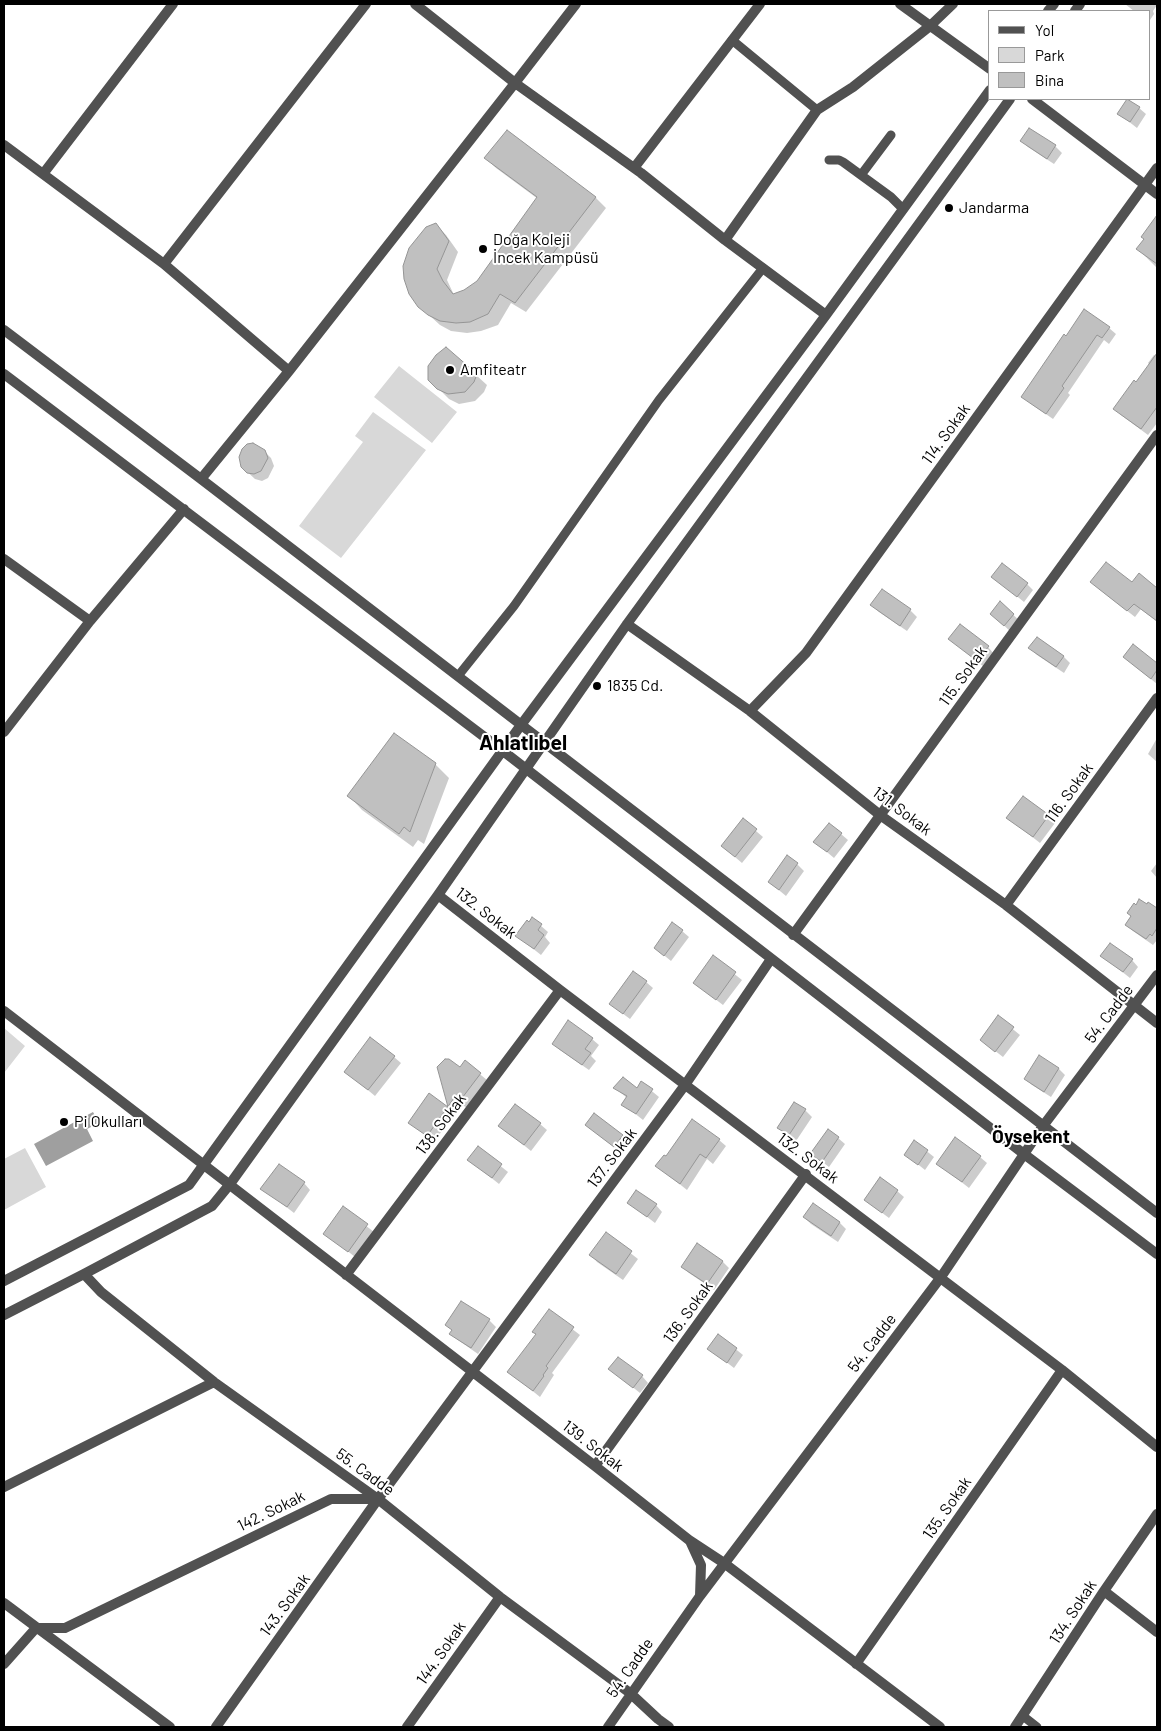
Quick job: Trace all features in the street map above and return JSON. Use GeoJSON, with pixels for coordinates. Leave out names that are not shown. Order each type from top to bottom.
{"type":"FeatureCollection","features":[{"type":"Feature","properties":{"kind":"street"},"geometry":{"type":"LineString","coordinates":[[43,174],[173,4]]}},
{"type":"Feature","properties":{"kind":"street"},"geometry":{"type":"LineString","coordinates":[[164,264],[366,4]]}},
{"type":"Feature","properties":{"kind":"street"},"geometry":{"type":"LineString","coordinates":[[415,4],[515,83],[634,168],[762,268],[826,315]]}},
{"type":"Feature","properties":{"kind":"street"},"geometry":{"type":"LineString","coordinates":[[201,479],[289,371],[576,4]]}},
{"type":"Feature","properties":{"kind":"street"},"geometry":{"type":"LineString","coordinates":[[634,168],[760,4]]}},
{"type":"Feature","properties":{"kind":"street"},"geometry":{"type":"LineString","coordinates":[[900,4],[988,68]]}},
{"type":"Feature","properties":{"kind":"street"},"geometry":{"type":"LineString","coordinates":[[726,240],[817,110],[853,87],[930,26],[953,4]]}},
{"type":"Feature","properties":{"kind":"street"},"geometry":{"type":"LineString","coordinates":[[4,1281],[189,1184],[521,725],[826,315],[988,93]]}},
{"type":"Feature","properties":{"kind":"street"},"geometry":{"type":"LineString","coordinates":[[4,1315],[212,1206],[230,1184],[438,895],[628,624],[1009,100]]}},
{"type":"Feature","properties":{"kind":"street"},"geometry":{"type":"LineString","coordinates":[[1033,100],[1157,194]]}},
{"type":"Feature","properties":{"kind":"street"},"geometry":{"type":"LineString","coordinates":[[4,145],[164,264],[289,371]]}},
{"type":"Feature","properties":{"kind":"street","name":"114. Sokak"},"geometry":{"type":"LineString","coordinates":[[750,710],[806,654],[1157,168]]}},
{"type":"Feature","properties":{"kind":"street"},"geometry":{"type":"LineString","coordinates":[[4,330],[458,676],[1157,1214]]}},
{"type":"Feature","properties":{"kind":"street"},"geometry":{"type":"LineString","coordinates":[[4,374],[503,751],[524,770],[1157,1254]]}},
{"type":"Feature","properties":{"kind":"street","name":"115. Sokak"},"geometry":{"type":"LineString","coordinates":[[794,935],[1157,435]]}},
{"type":"Feature","properties":{"kind":"street"},"geometry":{"type":"LineString","coordinates":[[4,732],[90,621],[184,509]]}},
{"type":"Feature","properties":{"kind":"street"},"geometry":{"type":"LineString","coordinates":[[4,559],[90,621]]}},
{"type":"Feature","properties":{"kind":"street","name":"131. Sokak"},"geometry":{"type":"LineString","coordinates":[[628,624],[750,710],[880,815],[1006,905],[1157,1023]]}},
{"type":"Feature","properties":{"kind":"street","name":"116. Sokak"},"geometry":{"type":"LineString","coordinates":[[1006,905],[1157,698]]}},
{"type":"Feature","properties":{"kind":"street","name":"132. Sokak"},"geometry":{"type":"LineString","coordinates":[[438,895],[685,1085],[941,1277],[1062,1370],[1157,1447]]}},
{"type":"Feature","properties":{"kind":"street","name":"137. Sokak"},"geometry":{"type":"LineString","coordinates":[[472,1371],[685,1085],[771,959]]}},
{"type":"Feature","properties":{"kind":"street","name":"54. Cadde"},"geometry":{"type":"LineString","coordinates":[[608,1727],[630,1693],[724,1563],[941,1277],[1042,1126],[1157,974]]}},
{"type":"Feature","properties":{"kind":"street","name":"138. Sokak"},"geometry":{"type":"LineString","coordinates":[[346,1275],[560,990]]}},
{"type":"Feature","properties":{"kind":"street","name":"139. Sokak"},"geometry":{"type":"LineString","coordinates":[[4,1011],[689,1540],[724,1563],[940,1727]]}},
{"type":"Feature","properties":{"kind":"street","name":"136. Sokak"},"geometry":{"type":"LineString","coordinates":[[595,1466],[806,1174]]}},
{"type":"Feature","properties":{"kind":"street","name":"55. Cadde"},"geometry":{"type":"LineString","coordinates":[[84,1274],[101,1292],[214,1382],[378,1499],[500,1597],[630,1693],[669,1727]]}},
{"type":"Feature","properties":{"kind":"street","name":"135. Sokak"},"geometry":{"type":"LineString","coordinates":[[856,1664],[1062,1370]]}},
{"type":"Feature","properties":{"kind":"street"},"geometry":{"type":"LineString","coordinates":[[378,1499],[472,1371]]}},
{"type":"Feature","properties":{"kind":"street"},"geometry":{"type":"LineString","coordinates":[[4,1488],[214,1382]]}},
{"type":"Feature","properties":{"kind":"street","name":"142. Sokak"},"geometry":{"type":"LineString","coordinates":[[36,1628],[65,1628],[331,1499],[378,1499]]}},
{"type":"Feature","properties":{"kind":"street","name":"143. Sokak"},"geometry":{"type":"LineString","coordinates":[[216,1727],[378,1499]]}},
{"type":"Feature","properties":{"kind":"street","name":"134. Sokak"},"geometry":{"type":"LineString","coordinates":[[1015,1727],[1157,1514]]}},
{"type":"Feature","properties":{"kind":"street"},"geometry":{"type":"LineString","coordinates":[[689,1540],[701,1565],[700,1596]]}},
{"type":"Feature","properties":{"kind":"street"},"geometry":{"type":"LineString","coordinates":[[1104,1591],[1157,1632]]}},
{"type":"Feature","properties":{"kind":"street","name":"144. Sokak"},"geometry":{"type":"LineString","coordinates":[[407,1727],[500,1597]]}},
{"type":"Feature","properties":{"kind":"street"},"geometry":{"type":"LineString","coordinates":[[4,1603],[170,1727]]}},
{"type":"Feature","properties":{"kind":"street"},"geometry":{"type":"LineString","coordinates":[[4,1664],[36,1628]]}},
{"type":"Feature","properties":{"kind":"lane"},"geometry":{"type":"LineString","coordinates":[[732,40],[817,110]]}},
{"type":"Feature","properties":{"kind":"lane"},"geometry":{"type":"LineString","coordinates":[[861,175],[892,135]]}},
{"type":"Feature","properties":{"kind":"lane"},"geometry":{"type":"LineString","coordinates":[[828,160],[834,159],[843,162],[891,197],[903,209]]}},
{"type":"Feature","properties":{"kind":"lane"},"geometry":{"type":"LineString","coordinates":[[458,676],[514,606],[659,400],[762,268]]}},
{"type":"Feature","properties":{"kind":"lane"},"geometry":{"type":"LineString","coordinates":[[1023,1716],[1037,1727]]}},
{"type":"Feature","properties":{"kind":"green space"},"geometry":{"type":"Polygon","coordinates":[[[399,366],[457,412],[432,443],[374,397],[399,366]]]}},
{"type":"Feature","properties":{"kind":"green space"},"geometry":{"type":"Polygon","coordinates":[[[373,412],[426,450],[341,558],[299,526],[363,442],[355,436],[373,412]]]}},
{"type":"Feature","properties":{"kind":"green space"},"geometry":{"type":"Polygon","coordinates":[[[4,1028],[25,1046],[4,1073],[4,1028]]]}},
{"type":"Feature","properties":{"kind":"green space"},"geometry":{"type":"Polygon","coordinates":[[[25,1148],[46,1187],[4,1210],[4,1159],[25,1148]]]}},
{"type":"Feature","properties":{"kind":"shaded area"},"geometry":{"type":"Polygon","coordinates":[[[93,1112],[99,1123],[87,1129],[93,1141],[46,1166],[34,1144],[93,1112]]]}},
{"type":"Feature","properties":{"kind":"building"},"geometry":{"type":"Polygon","coordinates":[[[1126,100],[1140,107],[1130,122],[1117,114],[1126,100]]]}},
{"type":"Feature","properties":{"kind":"building"},"geometry":{"type":"Polygon","coordinates":[[[1029,128],[1056,145],[1047,159],[1020,141],[1029,128]]]}},
{"type":"Feature","properties":{"kind":"building"},"geometry":{"type":"Polygon","coordinates":[[[507,130],[596,197],[515,303],[500,294],[488,314],[470,322],[440,321],[418,307],[409,294],[404,279],[403,266],[409,248],[426,227],[436,223],[449,241],[437,269],[443,281],[453,294],[464,290],[477,281],[537,197],[484,158],[507,130]]]}},
{"type":"Feature","properties":{"kind":"building"},"geometry":{"type":"Polygon","coordinates":[[[1157,215],[1157,264],[1136,249],[1144,239],[1141,237],[1157,215]]]}},
{"type":"Feature","properties":{"kind":"building"},"geometry":{"type":"Polygon","coordinates":[[[1084,309],[1110,327],[1102,338],[1097,335],[1062,386],[1064,388],[1046,414],[1021,397],[1064,334],[1066,336],[1084,309]]]}},
{"type":"Feature","properties":{"kind":"building","name":"Amfiteatr"},"geometry":{"type":"Polygon","coordinates":[[[446,347],[477,374],[474,382],[465,392],[448,394],[437,389],[428,380],[428,366],[436,355],[446,347]]]}},
{"type":"Feature","properties":{"kind":"building"},"geometry":{"type":"Polygon","coordinates":[[[1157,353],[1157,407],[1141,429],[1113,409],[1157,353]]]}},
{"type":"Feature","properties":{"kind":"building"},"geometry":{"type":"Polygon","coordinates":[[[253,443],[265,450],[268,458],[261,471],[254,474],[247,473],[241,467],[239,457],[242,449],[247,444],[253,443]]]}},
{"type":"Feature","properties":{"kind":"building"},"geometry":{"type":"Polygon","coordinates":[[[1106,562],[1132,582],[1139,573],[1157,588],[1157,621],[1134,604],[1127,611],[1090,582],[1106,562]]]}},
{"type":"Feature","properties":{"kind":"building"},"geometry":{"type":"Polygon","coordinates":[[[1002,563],[1028,583],[1017,597],[991,577],[1002,563]]]}},
{"type":"Feature","properties":{"kind":"building"},"geometry":{"type":"Polygon","coordinates":[[[882,589],[911,609],[900,626],[870,605],[882,589]]]}},
{"type":"Feature","properties":{"kind":"building"},"geometry":{"type":"Polygon","coordinates":[[[1000,601],[1014,614],[1004,626],[990,614],[1000,601]]]}},
{"type":"Feature","properties":{"kind":"building"},"geometry":{"type":"Polygon","coordinates":[[[960,624],[989,646],[977,661],[948,639],[960,624]]]}},
{"type":"Feature","properties":{"kind":"building"},"geometry":{"type":"Polygon","coordinates":[[[1037,637],[1064,656],[1056,667],[1028,648],[1037,637]]]}},
{"type":"Feature","properties":{"kind":"building"},"geometry":{"type":"Polygon","coordinates":[[[1133,644],[1157,663],[1157,670],[1151,679],[1123,657],[1133,644]]]}},
{"type":"Feature","properties":{"kind":"building"},"geometry":{"type":"Polygon","coordinates":[[[394,733],[436,763],[410,832],[404,827],[399,834],[347,796],[394,733]]]}},
{"type":"Feature","properties":{"kind":"building"},"geometry":{"type":"Polygon","coordinates":[[[1023,796],[1049,815],[1033,837],[1006,818],[1023,796]]]}},
{"type":"Feature","properties":{"kind":"building"},"geometry":{"type":"Polygon","coordinates":[[[743,818],[757,829],[735,857],[721,846],[743,818]]]}},
{"type":"Feature","properties":{"kind":"building"},"geometry":{"type":"Polygon","coordinates":[[[829,823],[842,833],[827,852],[813,842],[829,823]]]}},
{"type":"Feature","properties":{"kind":"building"},"geometry":{"type":"Polygon","coordinates":[[[787,855],[798,863],[779,890],[768,882],[787,855]]]}},
{"type":"Feature","properties":{"kind":"building"},"geometry":{"type":"Polygon","coordinates":[[[1139,899],[1157,908],[1157,928],[1152,936],[1150,934],[1146,939],[1125,925],[1131,916],[1127,913],[1134,903],[1136,905],[1139,899]]]}},
{"type":"Feature","properties":{"kind":"building"},"geometry":{"type":"Polygon","coordinates":[[[532,917],[542,924],[538,930],[544,935],[534,949],[515,936],[527,920],[529,922],[532,917]]]}},
{"type":"Feature","properties":{"kind":"building"},"geometry":{"type":"Polygon","coordinates":[[[672,922],[683,930],[664,956],[654,948],[672,922]]]}},
{"type":"Feature","properties":{"kind":"building"},"geometry":{"type":"Polygon","coordinates":[[[1110,943],[1133,959],[1123,972],[1100,956],[1110,943]]]}},
{"type":"Feature","properties":{"kind":"building"},"geometry":{"type":"Polygon","coordinates":[[[713,955],[736,972],[716,1000],[693,983],[713,955]]]}},
{"type":"Feature","properties":{"kind":"building"},"geometry":{"type":"Polygon","coordinates":[[[633,971],[647,981],[623,1014],[609,1004],[633,971]]]}},
{"type":"Feature","properties":{"kind":"building"},"geometry":{"type":"Polygon","coordinates":[[[998,1015],[1014,1027],[995,1052],[980,1040],[998,1015]]]}},
{"type":"Feature","properties":{"kind":"building"},"geometry":{"type":"Polygon","coordinates":[[[568,1020],[593,1038],[585,1049],[591,1053],[582,1065],[552,1044],[568,1020]]]}},
{"type":"Feature","properties":{"kind":"building"},"geometry":{"type":"Polygon","coordinates":[[[370,1037],[395,1056],[368,1090],[344,1072],[370,1037]]]}},
{"type":"Feature","properties":{"kind":"building"},"geometry":{"type":"Polygon","coordinates":[[[1039,1055],[1059,1068],[1044,1092],[1024,1079],[1039,1055]]]}},
{"type":"Feature","properties":{"kind":"building"},"geometry":{"type":"Polygon","coordinates":[[[445,1059],[449,1059],[460,1067],[465,1060],[481,1073],[459,1102],[454,1098],[448,1107],[437,1067],[445,1059]]]}},
{"type":"Feature","properties":{"kind":"building"},"geometry":{"type":"Polygon","coordinates":[[[623,1077],[637,1088],[641,1081],[653,1089],[636,1114],[621,1105],[627,1096],[613,1088],[623,1077]]]}},
{"type":"Feature","properties":{"kind":"building"},"geometry":{"type":"Polygon","coordinates":[[[429,1093],[448,1107],[427,1136],[408,1123],[429,1093]]]}},
{"type":"Feature","properties":{"kind":"building"},"geometry":{"type":"Polygon","coordinates":[[[794,1102],[806,1109],[789,1135],[777,1128],[794,1102]]]}},
{"type":"Feature","properties":{"kind":"building"},"geometry":{"type":"Polygon","coordinates":[[[515,1104],[541,1123],[524,1145],[498,1126],[515,1104]]]}},
{"type":"Feature","properties":{"kind":"building"},"geometry":{"type":"Polygon","coordinates":[[[594,1113],[623,1135],[614,1147],[585,1125],[594,1113]]]}},
{"type":"Feature","properties":{"kind":"building"},"geometry":{"type":"Polygon","coordinates":[[[692,1119],[720,1139],[706,1158],[700,1154],[680,1184],[655,1166],[664,1155],[666,1156],[692,1119]]]}},
{"type":"Feature","properties":{"kind":"building"},"geometry":{"type":"Polygon","coordinates":[[[828,1129],[839,1137],[822,1162],[810,1154],[828,1129]]]}},
{"type":"Feature","properties":{"kind":"building"},"geometry":{"type":"Polygon","coordinates":[[[955,1137],[981,1156],[962,1182],[936,1164],[955,1137]]]}},
{"type":"Feature","properties":{"kind":"building"},"geometry":{"type":"Polygon","coordinates":[[[914,1140],[928,1150],[918,1165],[904,1155],[914,1140]]]}},
{"type":"Feature","properties":{"kind":"building"},"geometry":{"type":"Polygon","coordinates":[[[478,1146],[502,1164],[492,1178],[467,1160],[478,1146]]]}},
{"type":"Feature","properties":{"kind":"building"},"geometry":{"type":"Polygon","coordinates":[[[279,1164],[305,1182],[287,1207],[260,1189],[279,1164]]]}},
{"type":"Feature","properties":{"kind":"building"},"geometry":{"type":"Polygon","coordinates":[[[880,1177],[898,1190],[882,1213],[864,1200],[880,1177]]]}},
{"type":"Feature","properties":{"kind":"building"},"geometry":{"type":"Polygon","coordinates":[[[636,1190],[657,1204],[647,1217],[627,1203],[636,1190]]]}},
{"type":"Feature","properties":{"kind":"building"},"geometry":{"type":"Polygon","coordinates":[[[813,1203],[840,1222],[831,1236],[803,1217],[813,1203]]]}},
{"type":"Feature","properties":{"kind":"building"},"geometry":{"type":"Polygon","coordinates":[[[343,1206],[368,1224],[348,1252],[323,1234],[343,1206]]]}},
{"type":"Feature","properties":{"kind":"building"},"geometry":{"type":"Polygon","coordinates":[[[606,1232],[632,1251],[616,1274],[589,1255],[606,1232]]]}},
{"type":"Feature","properties":{"kind":"building"},"geometry":{"type":"Polygon","coordinates":[[[697,1243],[723,1261],[707,1284],[681,1267],[697,1243]]]}},
{"type":"Feature","properties":{"kind":"building"},"geometry":{"type":"Polygon","coordinates":[[[461,1301],[490,1319],[471,1348],[449,1334],[452,1330],[445,1325],[461,1301]]]}},
{"type":"Feature","properties":{"kind":"building"},"geometry":{"type":"Polygon","coordinates":[[[549,1309],[574,1327],[546,1366],[548,1368],[544,1376],[533,1391],[507,1372],[536,1334],[532,1332],[549,1309]]]}},
{"type":"Feature","properties":{"kind":"building"},"geometry":{"type":"Polygon","coordinates":[[[718,1334],[737,1348],[727,1363],[707,1349],[718,1334]]]}},
{"type":"Feature","properties":{"kind":"building"},"geometry":{"type":"Polygon","coordinates":[[[618,1357],[643,1375],[633,1388],[608,1369],[618,1357]]]}},
{"type":"Feature","properties":{"kind":"place","name":"Jandarma"},"geometry":{"type":"Point","coordinates":[949,208]}},
{"type":"Feature","properties":{"kind":"place","name":"Doğa Koleji İncek Kampüsü"},"geometry":{"type":"Point","coordinates":[483,249]}},
{"type":"Feature","properties":{"kind":"place","name":"Amfiteatr"},"geometry":{"type":"Point","coordinates":[450,370]}},
{"type":"Feature","properties":{"kind":"place","name":"1835 Cd."},"geometry":{"type":"Point","coordinates":[597,686]}},
{"type":"Feature","properties":{"kind":"place","name":"Pi Okulları"},"geometry":{"type":"Point","coordinates":[64,1122]}},
{"type":"Feature","properties":{"kind":"district","name":"Ahlatlıbel"},"geometry":{"type":"Point","coordinates":[523,743]}},
{"type":"Feature","properties":{"kind":"district","name":"Öysekent"},"geometry":{"type":"Point","coordinates":[1031,1137]}}]}
